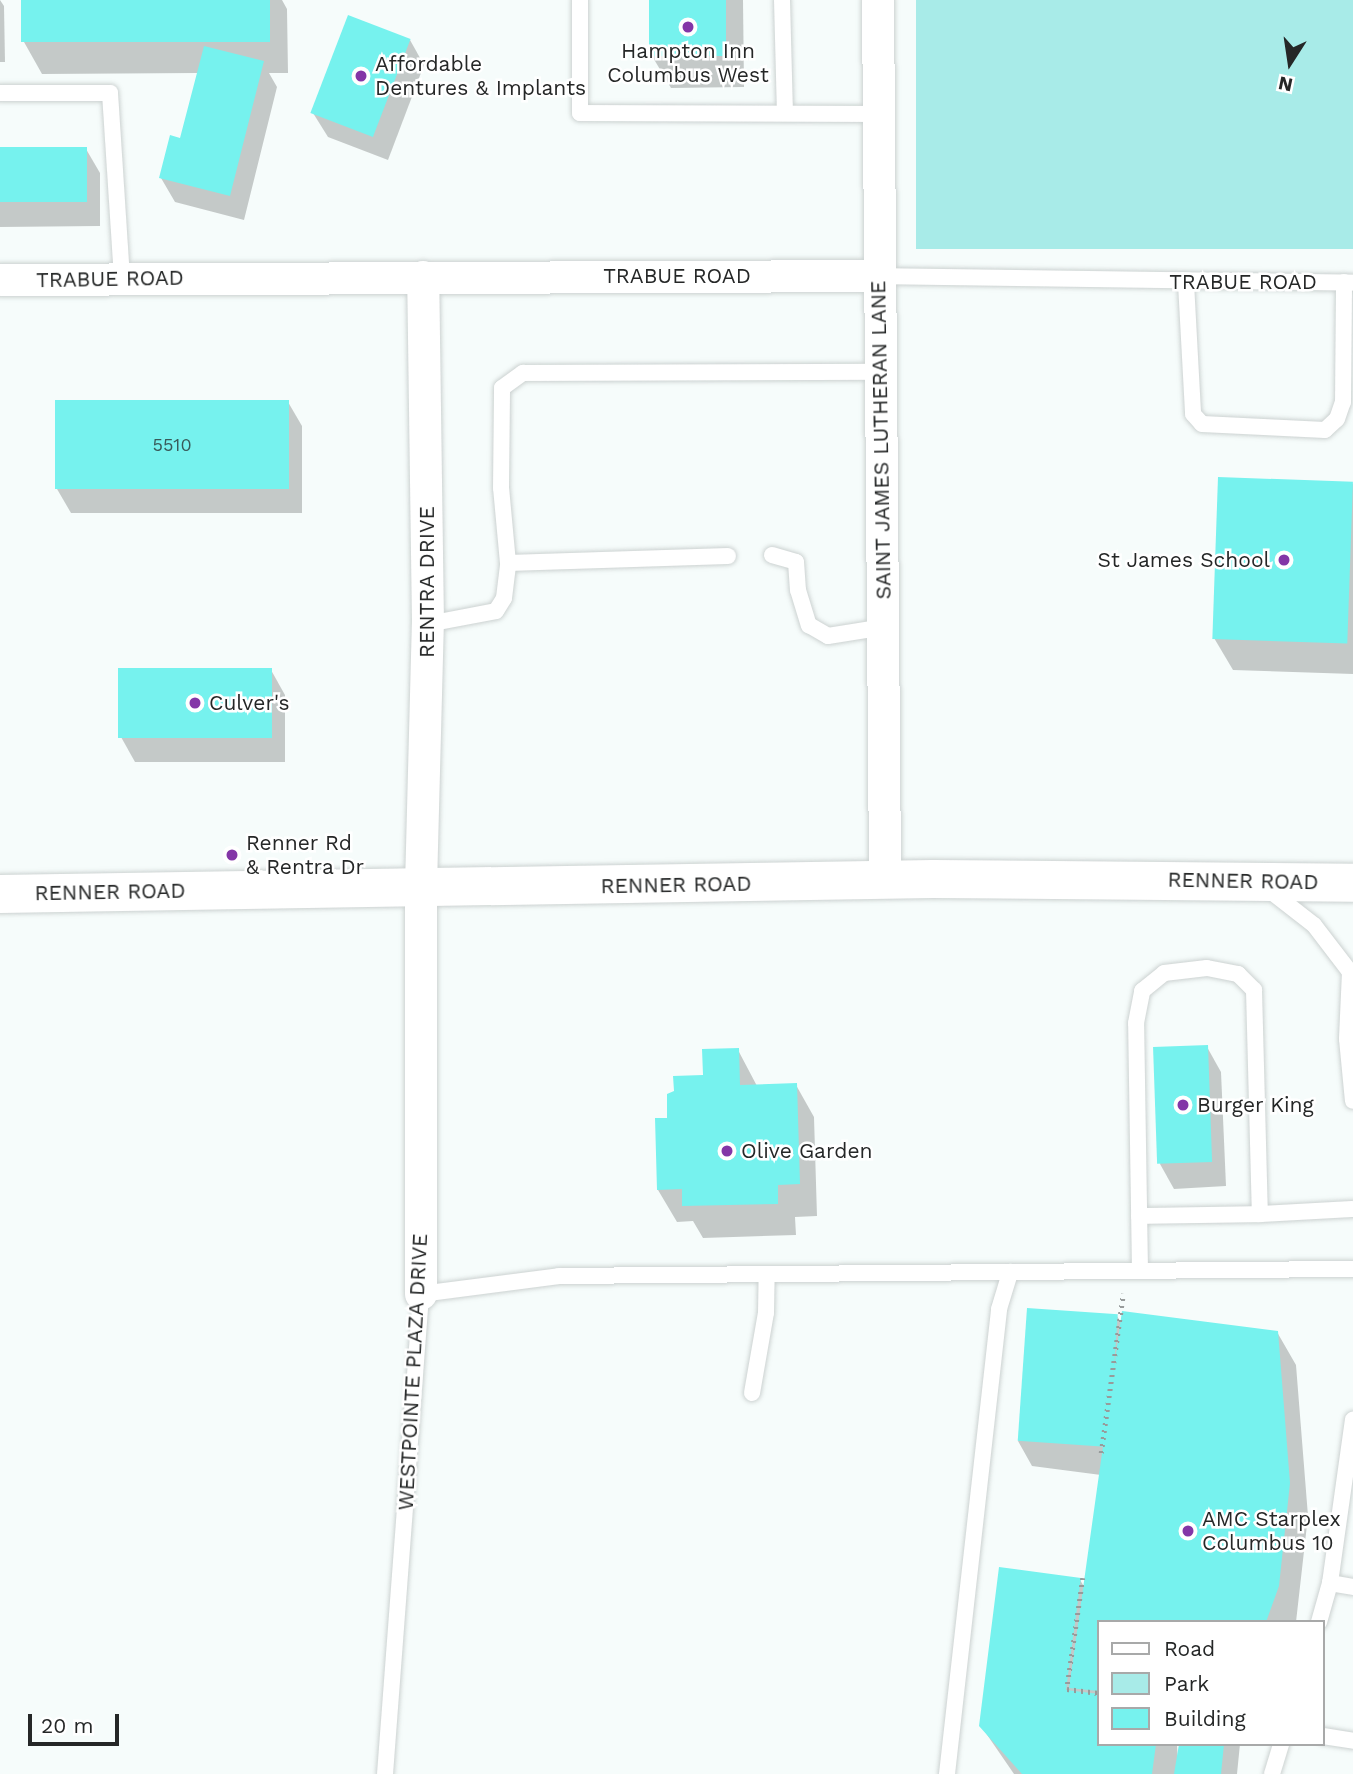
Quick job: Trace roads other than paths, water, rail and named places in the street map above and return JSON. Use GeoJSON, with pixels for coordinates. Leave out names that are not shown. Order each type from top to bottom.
{"type":"FeatureCollection","features":[{"type":"Feature","properties":{"kind":"main road","name":"RENNER ROAD"},"geometry":{"type":"LineString","coordinates":[[0,894],[884,880],[1353,883]]}},
{"type":"Feature","properties":{"kind":"street","name":"SAINT JAMES LUTHERAN LANE"},"geometry":{"type":"LineString","coordinates":[[878,0],[884,880]]}},
{"type":"Feature","properties":{"kind":"street","name":"TRABUE ROAD"},"geometry":{"type":"LineString","coordinates":[[0,280],[879,276]]}},
{"type":"Feature","properties":{"kind":"street","name":"RENTRA DRIVE"},"geometry":{"type":"LineString","coordinates":[[421,886],[428,624],[423,277]]}},
{"type":"Feature","properties":{"kind":"street","name":"WESTPOINTE PLAZA DRIVE"},"geometry":{"type":"LineString","coordinates":[[421,886],[421,1294]]}},
{"type":"Feature","properties":{"kind":"lane"},"geometry":{"type":"LineString","coordinates":[[580,0],[580,113],[878,114]]}},
{"type":"Feature","properties":{"kind":"lane"},"geometry":{"type":"LineString","coordinates":[[782,0],[785,113]]}},
{"type":"Feature","properties":{"kind":"lane"},"geometry":{"type":"LineString","coordinates":[[0,93],[110,93],[122,278]]}},
{"type":"Feature","properties":{"kind":"lane","name":"TRABUE ROAD"},"geometry":{"type":"LineString","coordinates":[[879,276],[1186,283],[1348,283]]}},
{"type":"Feature","properties":{"kind":"lane"},"geometry":{"type":"LineString","coordinates":[[1186,283],[1185,324],[1193,414],[1202,424],[1325,430],[1337,419],[1343,402],[1348,283]]}},
{"type":"Feature","properties":{"kind":"lane"},"geometry":{"type":"LineString","coordinates":[[428,624],[496,611],[504,598],[508,563],[501,488],[502,388],[523,373],[881,372]]}},
{"type":"Feature","properties":{"kind":"lane"},"geometry":{"type":"LineString","coordinates":[[772,555],[796,562],[798,590],[809,625],[818,631],[828,636],[884,627]]}},
{"type":"Feature","properties":{"kind":"lane"},"geometry":{"type":"LineString","coordinates":[[508,563],[728,556]]}},
{"type":"Feature","properties":{"kind":"lane"},"geometry":{"type":"LineString","coordinates":[[1257,881],[1314,925],[1351,970],[1347,1039],[1353,1101]]}},
{"type":"Feature","properties":{"kind":"lane"},"geometry":{"type":"LineString","coordinates":[[1134,1271],[1139,1216],[1136,1023],[1143,991],[1164,973],[1207,968],[1238,974],[1254,990],[1260,1214]]}},
{"type":"Feature","properties":{"kind":"lane"},"geometry":{"type":"LineString","coordinates":[[1139,1216],[1353,1209]]}},
{"type":"Feature","properties":{"kind":"lane"},"geometry":{"type":"LineString","coordinates":[[421,1294],[559,1276],[1353,1269]]}},
{"type":"Feature","properties":{"kind":"lane"},"geometry":{"type":"LineString","coordinates":[[947,1774],[999,1309],[1010,1272]]}},
{"type":"Feature","properties":{"kind":"lane"},"geometry":{"type":"LineString","coordinates":[[752,1393],[766,1313],[767,1274]]}},
{"type":"Feature","properties":{"kind":"lane","name":"WESTPOINTE PLAZA DRIVE"},"geometry":{"type":"LineString","coordinates":[[386,1774],[421,1294]]}},
{"type":"Feature","properties":{"kind":"lane"},"geometry":{"type":"LineString","coordinates":[[1320,1620],[1331,1583],[1349,1491],[1353,1420]]}},
{"type":"Feature","properties":{"kind":"lane"},"geometry":{"type":"LineString","coordinates":[[1331,1583],[1353,1587]]}},
{"type":"Feature","properties":{"kind":"lane"},"geometry":{"type":"LineString","coordinates":[[1325,1736],[1353,1741]]}},
{"type":"Feature","properties":{"kind":"lane"},"geometry":{"type":"LineString","coordinates":[[1272,1774],[1280,1746]]}},
{"type":"Feature","properties":{"kind":"place","name":"Hampton Inn Columbus West"},"geometry":{"type":"Point","coordinates":[688,27]}},
{"type":"Feature","properties":{"kind":"place","name":"Affordable Dentures & Implants"},"geometry":{"type":"Point","coordinates":[361,76]}},
{"type":"Feature","properties":{"kind":"place","name":"St James School"},"geometry":{"type":"Point","coordinates":[1284,560]}},
{"type":"Feature","properties":{"kind":"place","name":"Culver's"},"geometry":{"type":"Point","coordinates":[195,703]}},
{"type":"Feature","properties":{"kind":"place","name":"Renner Rd & Rentra Dr"},"geometry":{"type":"Point","coordinates":[232,855]}},
{"type":"Feature","properties":{"kind":"place","name":"Burger King"},"geometry":{"type":"Point","coordinates":[1183,1105]}},
{"type":"Feature","properties":{"kind":"place","name":"Olive Garden"},"geometry":{"type":"Point","coordinates":[727,1151]}},
{"type":"Feature","properties":{"kind":"place","name":"AMC Starplex Columbus 10"},"geometry":{"type":"Point","coordinates":[1188,1531]}}]}
